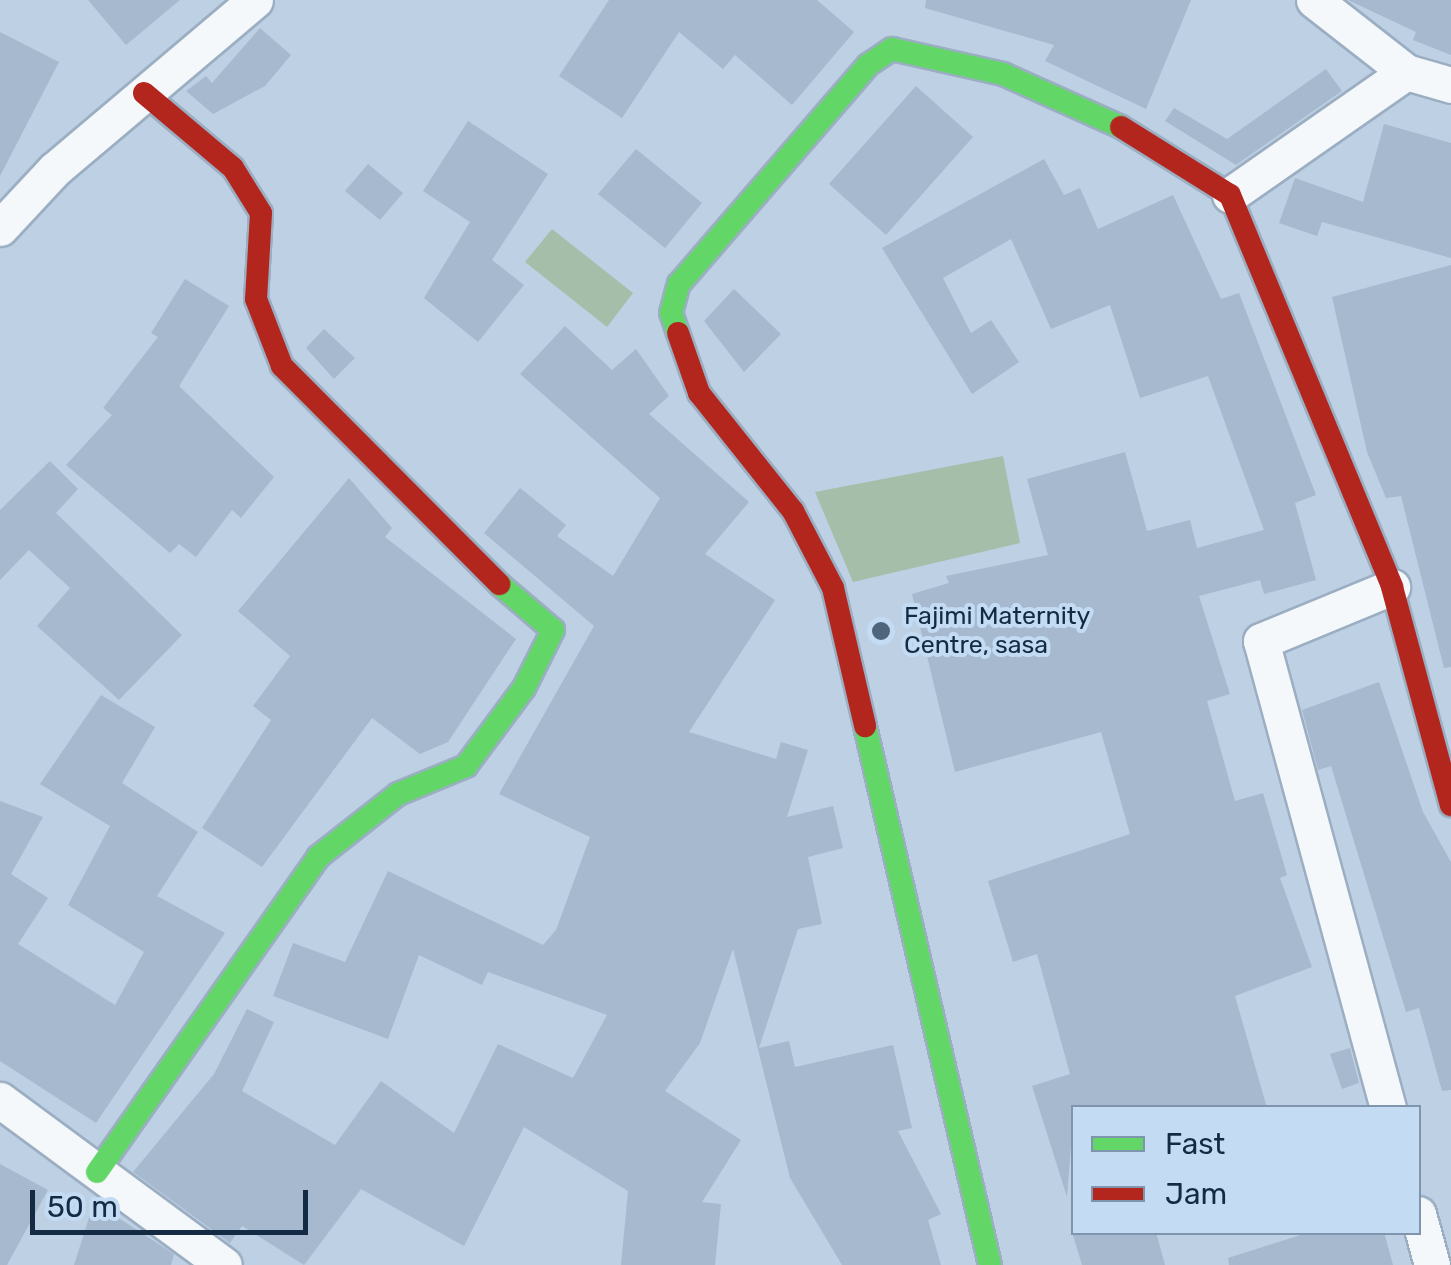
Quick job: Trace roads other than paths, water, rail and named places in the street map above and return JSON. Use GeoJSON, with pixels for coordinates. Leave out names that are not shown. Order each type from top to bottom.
{"type":"FeatureCollection","features":[{"type":"Feature","properties":{"kind":"street"},"geometry":{"type":"LineString","coordinates":[[5,212],[254,0]]}},
{"type":"Feature","properties":{"kind":"street"},"geometry":{"type":"LineString","coordinates":[[1314,0],[1406,72],[1451,85]]}},
{"type":"Feature","properties":{"kind":"street"},"geometry":{"type":"LineString","coordinates":[[990,1265],[833,588],[793,510],[699,393],[671,313],[679,284],[868,65],[892,49],[1004,74],[1118,125],[1230,196],[1392,588],[1451,805]]}},
{"type":"Feature","properties":{"kind":"street"},"geometry":{"type":"LineString","coordinates":[[1230,196],[1406,72]]}},
{"type":"Feature","properties":{"kind":"street"},"geometry":{"type":"LineString","coordinates":[[97,1172],[318,858],[398,794],[466,766],[524,688],[554,630],[440,534],[282,366],[256,299],[261,212],[233,168],[144,94]]}},
{"type":"Feature","properties":{"kind":"street"},"geometry":{"type":"LineString","coordinates":[[1387,1105],[1261,641],[1392,588]]}},
{"type":"Feature","properties":{"kind":"street"},"geometry":{"type":"LineString","coordinates":[[0,1100],[224,1265]]}},
{"type":"Feature","properties":{"kind":"street"},"geometry":{"type":"LineString","coordinates":[[1421,1225],[1432,1265]]}},
{"type":"Feature","properties":{"kind":"place","name":"Fajimi Maternity Centre, sasa"},"geometry":{"type":"Point","coordinates":[881,631]}}]}
